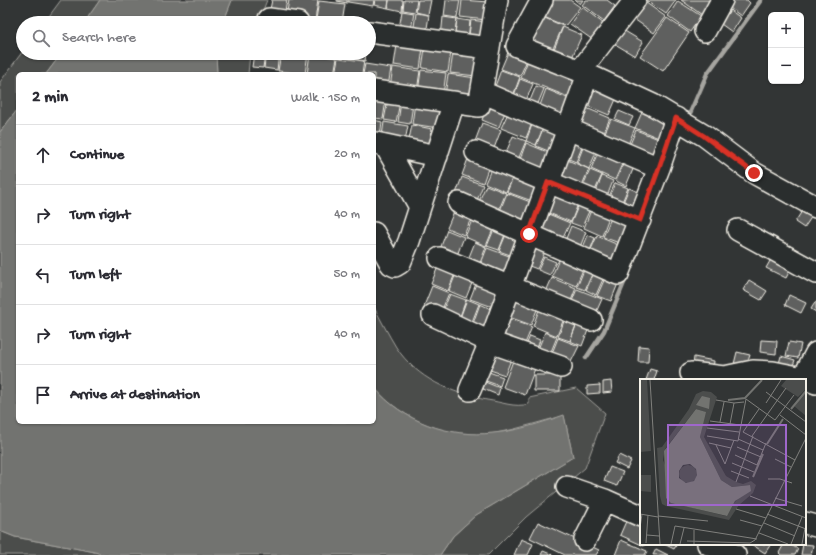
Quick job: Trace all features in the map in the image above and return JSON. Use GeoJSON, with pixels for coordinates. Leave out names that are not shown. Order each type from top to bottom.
{"type":"FeatureCollection","features":[{"type":"Feature","properties":{"kind":"street"},"geometry":{"type":"LineString","coordinates":[[376,91],[479,106],[496,0]]}},
{"type":"Feature","properties":{"kind":"street"},"geometry":{"type":"LineString","coordinates":[[517,46],[542,0]]}},
{"type":"Feature","properties":{"kind":"street"},"geometry":{"type":"LineString","coordinates":[[470,390],[490,342],[568,129],[584,73],[634,0]]}},
{"type":"Feature","properties":{"kind":"street"},"geometry":{"type":"LineString","coordinates":[[705,31],[722,0]]}},
{"type":"Feature","properties":{"kind":"street"},"geometry":{"type":"LineString","coordinates":[[376,33],[490,42],[517,46],[584,73],[653,105],[704,136],[754,173],[816,207]]}},
{"type":"Feature","properties":{"kind":"street"},"geometry":{"type":"LineString","coordinates":[[482,92],[659,168]]}},
{"type":"Feature","properties":{"kind":"street"},"geometry":{"type":"LineString","coordinates":[[376,237],[391,264],[395,266],[400,263],[409,241],[454,102]]}},
{"type":"Feature","properties":{"kind":"street"},"geometry":{"type":"LineString","coordinates":[[459,203],[618,274],[640,220],[676,118]]}},
{"type":"Feature","properties":{"kind":"street"},"geometry":{"type":"LineString","coordinates":[[380,144],[436,156]]}},
{"type":"Feature","properties":{"kind":"street"},"geometry":{"type":"LineString","coordinates":[[380,144],[420,206]]}},
{"type":"Feature","properties":{"kind":"street"},"geometry":{"type":"LineString","coordinates":[[476,152],[640,220]]}},
{"type":"Feature","properties":{"kind":"street"},"geometry":{"type":"LineString","coordinates":[[738,230],[816,273]]}},
{"type":"Feature","properties":{"kind":"street"},"geometry":{"type":"LineString","coordinates":[[440,258],[591,320]]}},
{"type":"Feature","properties":{"kind":"street"},"geometry":{"type":"LineString","coordinates":[[433,315],[490,342],[561,367]]}},
{"type":"Feature","properties":{"kind":"street"},"geometry":{"type":"LineString","coordinates":[[807,380],[816,353]]}},
{"type":"Feature","properties":{"kind":"street"},"geometry":{"type":"LineString","coordinates":[[691,373],[724,377],[753,372],[773,372],[803,379]]}},
{"type":"Feature","properties":{"kind":"street"},"geometry":{"type":"LineString","coordinates":[[567,487],[605,500],[640,516]]}},
{"type":"Feature","properties":{"kind":"street"},"geometry":{"type":"LineString","coordinates":[[585,540],[605,500]]}},
{"type":"Feature","properties":{"kind":"street"},"geometry":{"type":"LineString","coordinates":[[806,523],[816,526]]}},
{"type":"Feature","properties":{"kind":"street"},"geometry":{"type":"LineString","coordinates":[[712,547],[735,555]]}},
{"type":"Feature","properties":{"kind":"shaded area"},"geometry":{"type":"Polygon","coordinates":[[[61,0],[100,0],[89,16],[49,16],[61,0]]]}},
{"type":"Feature","properties":{"kind":"shaded area"},"geometry":{"type":"Polygon","coordinates":[[[100,0],[232,0],[226,16],[89,16],[100,0]]]}},
{"type":"Feature","properties":{"kind":"shaded area"},"geometry":{"type":"Polygon","coordinates":[[[232,0],[267,0],[261,16],[226,16],[232,0]]]}},
{"type":"Feature","properties":{"kind":"shaded area"},"geometry":{"type":"Polygon","coordinates":[[[16,60],[57,60],[48,72],[16,72],[16,112],[0,132],[0,82],[16,60]]]}},
{"type":"Feature","properties":{"kind":"shaded area"},"geometry":{"type":"Polygon","coordinates":[[[57,60],[216,60],[217,72],[48,72],[57,60]]]}},
{"type":"Feature","properties":{"kind":"shaded area"},"geometry":{"type":"Polygon","coordinates":[[[216,60],[249,60],[248,72],[217,72],[216,60]]]}},
{"type":"Feature","properties":{"kind":"shaded area"},"geometry":{"type":"Polygon","coordinates":[[[16,112],[16,424],[376,424],[376,389],[385,399],[412,418],[443,430],[460,433],[493,433],[520,429],[564,415],[573,457],[476,515],[453,536],[440,555],[107,555],[15,537],[0,531],[0,132],[16,112]]]}},
{"type":"Feature","properties":{"kind":"shaded area"},"geometry":{"type":"Polygon","coordinates":[[[376,311],[393,342],[404,358],[425,376],[448,389],[474,397],[508,404],[524,405],[529,404],[529,398],[576,388],[605,413],[585,468],[526,517],[488,555],[440,555],[453,536],[476,515],[573,457],[564,416],[496,433],[462,434],[429,425],[413,418],[399,410],[385,399],[376,389],[376,311]]]}},
{"type":"Feature","properties":{"kind":"shaded area"},"geometry":{"type":"Polygon","coordinates":[[[0,531],[15,537],[107,555],[0,555],[0,531]]]}},
{"type":"Feature","properties":{"kind":"building"},"geometry":{"type":"Polygon","coordinates":[[[272,0],[287,0],[284,16],[269,14],[272,0]]]}},
{"type":"Feature","properties":{"kind":"building"},"geometry":{"type":"Polygon","coordinates":[[[289,0],[318,0],[316,16],[286,16],[289,0]]]}},
{"type":"Feature","properties":{"kind":"building"},"geometry":{"type":"Polygon","coordinates":[[[347,0],[347,3],[337,1],[347,0]]]}},
{"type":"Feature","properties":{"kind":"building"},"geometry":{"type":"Polygon","coordinates":[[[348,0],[374,0],[373,6],[348,2],[348,0]]]}},
{"type":"Feature","properties":{"kind":"building"},"geometry":{"type":"Polygon","coordinates":[[[375,0],[389,0],[388,8],[374,5],[375,0]]]}},
{"type":"Feature","properties":{"kind":"building"},"geometry":{"type":"Polygon","coordinates":[[[389,0],[403,0],[402,11],[388,8],[389,0]]]}},
{"type":"Feature","properties":{"kind":"building"},"geometry":{"type":"Polygon","coordinates":[[[404,0],[417,0],[415,12],[403,10],[404,0]]]}},
{"type":"Feature","properties":{"kind":"building"},"geometry":{"type":"Polygon","coordinates":[[[418,0],[431,0],[428,15],[416,12],[418,0]]]}},
{"type":"Feature","properties":{"kind":"building"},"geometry":{"type":"Polygon","coordinates":[[[446,0],[460,0],[457,18],[444,16],[446,0]]]}},
{"type":"Feature","properties":{"kind":"building"},"geometry":{"type":"Polygon","coordinates":[[[462,0],[488,2],[486,20],[460,17],[462,0]]]}},
{"type":"Feature","properties":{"kind":"building"},"geometry":{"type":"Polygon","coordinates":[[[547,0],[570,0],[580,7],[565,26],[537,14],[547,0]]]}},
{"type":"Feature","properties":{"kind":"building"},"geometry":{"type":"Polygon","coordinates":[[[575,0],[583,0],[580,4],[575,0]]]}},
{"type":"Feature","properties":{"kind":"building"},"geometry":{"type":"Polygon","coordinates":[[[586,0],[607,0],[615,6],[604,21],[582,5],[586,0]]]}},
{"type":"Feature","properties":{"kind":"building"},"geometry":{"type":"Polygon","coordinates":[[[642,0],[666,17],[654,33],[631,17],[642,0]]]}},
{"type":"Feature","properties":{"kind":"building"},"geometry":{"type":"Polygon","coordinates":[[[646,0],[676,0],[666,14],[646,0]]]}},
{"type":"Feature","properties":{"kind":"building"},"geometry":{"type":"Polygon","coordinates":[[[681,0],[712,0],[702,15],[681,0]]]}},
{"type":"Feature","properties":{"kind":"building"},"geometry":{"type":"Polygon","coordinates":[[[729,0],[747,0],[750,3],[741,16],[726,5],[729,0]]]}},
{"type":"Feature","properties":{"kind":"building"},"geometry":{"type":"Polygon","coordinates":[[[319,1],[345,4],[343,16],[316,16],[319,1]]]}},
{"type":"Feature","properties":{"kind":"building"},"geometry":{"type":"Polygon","coordinates":[[[678,1],[701,16],[690,32],[668,16],[678,1]]]}},
{"type":"Feature","properties":{"kind":"building"},"geometry":{"type":"Polygon","coordinates":[[[724,6],[741,18],[732,32],[714,19],[724,6]]]}},
{"type":"Feature","properties":{"kind":"building"},"geometry":{"type":"Polygon","coordinates":[[[582,7],[604,24],[593,40],[570,24],[582,7]]]}},
{"type":"Feature","properties":{"kind":"building"},"geometry":{"type":"Polygon","coordinates":[[[402,11],[414,13],[411,30],[399,29],[402,11]]]}},
{"type":"Feature","properties":{"kind":"building"},"geometry":{"type":"Polygon","coordinates":[[[416,13],[429,15],[426,35],[413,33],[416,13]]]}},
{"type":"Feature","properties":{"kind":"building"},"geometry":{"type":"Polygon","coordinates":[[[538,15],[563,26],[551,53],[526,43],[538,15]]]}},
{"type":"Feature","properties":{"kind":"building"},"geometry":{"type":"Polygon","coordinates":[[[443,17],[457,19],[454,39],[441,37],[443,17]]]}},
{"type":"Feature","properties":{"kind":"building"},"geometry":{"type":"Polygon","coordinates":[[[667,18],[689,33],[663,71],[640,56],[667,18]]]}},
{"type":"Feature","properties":{"kind":"building"},"geometry":{"type":"Polygon","coordinates":[[[457,19],[470,21],[468,41],[454,39],[457,19]]]}},
{"type":"Feature","properties":{"kind":"building"},"geometry":{"type":"Polygon","coordinates":[[[471,20],[486,22],[483,44],[468,42],[471,20]]]}},
{"type":"Feature","properties":{"kind":"building"},"geometry":{"type":"Polygon","coordinates":[[[563,27],[582,35],[570,62],[552,54],[563,27]]]}},
{"type":"Feature","properties":{"kind":"building"},"geometry":{"type":"Polygon","coordinates":[[[623,30],[643,42],[635,56],[615,44],[623,30]]]}},
{"type":"Feature","properties":{"kind":"building"},"geometry":{"type":"Polygon","coordinates":[[[397,45],[423,48],[420,69],[394,65],[397,45]]]}},
{"type":"Feature","properties":{"kind":"building"},"geometry":{"type":"Polygon","coordinates":[[[425,48],[451,52],[448,72],[422,68],[425,48]]]}},
{"type":"Feature","properties":{"kind":"building"},"geometry":{"type":"Polygon","coordinates":[[[509,50],[528,58],[520,76],[501,69],[509,50]]]}},
{"type":"Feature","properties":{"kind":"building"},"geometry":{"type":"Polygon","coordinates":[[[453,53],[479,57],[476,76],[450,73],[453,53]]]}},
{"type":"Feature","properties":{"kind":"building"},"geometry":{"type":"Polygon","coordinates":[[[529,58],[579,78],[571,98],[521,78],[529,58]]]}},
{"type":"Feature","properties":{"kind":"building"},"geometry":{"type":"Polygon","coordinates":[[[253,60],[264,60],[263,68],[252,67],[253,60]]]}},
{"type":"Feature","properties":{"kind":"building"},"geometry":{"type":"Polygon","coordinates":[[[265,60],[278,60],[277,70],[264,68],[265,60]]]}},
{"type":"Feature","properties":{"kind":"building"},"geometry":{"type":"Polygon","coordinates":[[[280,60],[307,60],[305,72],[278,71],[280,60]]]}},
{"type":"Feature","properties":{"kind":"building"},"geometry":{"type":"Polygon","coordinates":[[[309,60],[337,60],[334,72],[307,72],[309,60]]]}},
{"type":"Feature","properties":{"kind":"building"},"geometry":{"type":"Polygon","coordinates":[[[338,60],[364,61],[362,72],[335,72],[338,60]]]}},
{"type":"Feature","properties":{"kind":"building"},"geometry":{"type":"Polygon","coordinates":[[[365,64],[391,68],[388,87],[376,85],[376,72],[363,72],[365,64]]]}},
{"type":"Feature","properties":{"kind":"building"},"geometry":{"type":"Polygon","coordinates":[[[393,67],[420,71],[417,91],[390,87],[393,67]]]}},
{"type":"Feature","properties":{"kind":"building"},"geometry":{"type":"Polygon","coordinates":[[[421,70],[446,73],[443,95],[418,92],[421,70]]]}},
{"type":"Feature","properties":{"kind":"building"},"geometry":{"type":"Polygon","coordinates":[[[501,70],[520,77],[513,96],[494,89],[501,70]]]}},
{"type":"Feature","properties":{"kind":"building"},"geometry":{"type":"Polygon","coordinates":[[[448,74],[476,78],[474,99],[445,95],[448,74]]]}},
{"type":"Feature","properties":{"kind":"building"},"geometry":{"type":"Polygon","coordinates":[[[520,79],[533,84],[525,103],[513,98],[520,79]]]}},
{"type":"Feature","properties":{"kind":"building"},"geometry":{"type":"Polygon","coordinates":[[[536,86],[544,89],[537,106],[529,103],[536,86]]]}},
{"type":"Feature","properties":{"kind":"building"},"geometry":{"type":"Polygon","coordinates":[[[593,87],[617,97],[609,115],[585,105],[593,87]]]}},
{"type":"Feature","properties":{"kind":"building"},"geometry":{"type":"Polygon","coordinates":[[[546,89],[572,100],[564,118],[539,108],[546,89]]]}},
{"type":"Feature","properties":{"kind":"building"},"geometry":{"type":"Polygon","coordinates":[[[376,98],[386,100],[383,119],[376,118],[376,98]]]}},
{"type":"Feature","properties":{"kind":"building"},"geometry":{"type":"Polygon","coordinates":[[[388,100],[400,102],[396,122],[384,120],[388,100]]]}},
{"type":"Feature","properties":{"kind":"building"},"geometry":{"type":"Polygon","coordinates":[[[401,102],[413,104],[410,124],[398,122],[401,102]]]}},
{"type":"Feature","properties":{"kind":"building"},"geometry":{"type":"Polygon","coordinates":[[[415,103],[441,108],[438,128],[412,124],[415,103]]]}},
{"type":"Feature","properties":{"kind":"building"},"geometry":{"type":"Polygon","coordinates":[[[488,104],[506,110],[499,127],[482,120],[488,104]]]}},
{"type":"Feature","properties":{"kind":"building"},"geometry":{"type":"Polygon","coordinates":[[[584,107],[610,118],[602,137],[576,126],[584,107]]]}},
{"type":"Feature","properties":{"kind":"building"},"geometry":{"type":"Polygon","coordinates":[[[643,110],[669,121],[661,139],[635,128],[643,110]]]}},
{"type":"Feature","properties":{"kind":"building"},"geometry":{"type":"Polygon","coordinates":[[[509,111],[533,121],[526,138],[501,128],[509,111]]]}},
{"type":"Feature","properties":{"kind":"building"},"geometry":{"type":"Polygon","coordinates":[[[619,111],[633,117],[629,125],[615,119],[619,111]]]}},
{"type":"Feature","properties":{"kind":"building"},"geometry":{"type":"Polygon","coordinates":[[[611,119],[635,128],[627,147],[603,137],[611,119]]]}},
{"type":"Feature","properties":{"kind":"building"},"geometry":{"type":"Polygon","coordinates":[[[376,120],[382,122],[380,137],[376,136],[376,120]]]}},
{"type":"Feature","properties":{"kind":"building"},"geometry":{"type":"Polygon","coordinates":[[[384,122],[408,126],[405,141],[382,136],[384,122]]]}},
{"type":"Feature","properties":{"kind":"building"},"geometry":{"type":"Polygon","coordinates":[[[533,122],[544,126],[536,145],[526,141],[533,122]]]}},
{"type":"Feature","properties":{"kind":"building"},"geometry":{"type":"Polygon","coordinates":[[[482,123],[501,130],[493,151],[474,144],[482,123]]]}},
{"type":"Feature","properties":{"kind":"building"},"geometry":{"type":"Polygon","coordinates":[[[412,125],[432,129],[429,147],[408,144],[412,125]]]}},
{"type":"Feature","properties":{"kind":"building"},"geometry":{"type":"Polygon","coordinates":[[[544,126],[561,133],[553,153],[536,146],[544,126]]]}},
{"type":"Feature","properties":{"kind":"building"},"geometry":{"type":"Polygon","coordinates":[[[636,130],[661,140],[653,159],[628,149],[636,130]]]}},
{"type":"Feature","properties":{"kind":"building"},"geometry":{"type":"Polygon","coordinates":[[[513,136],[526,141],[517,162],[504,157],[513,136]]]}},
{"type":"Feature","properties":{"kind":"building"},"geometry":{"type":"Polygon","coordinates":[[[572,140],[583,145],[576,162],[564,157],[572,140]]]}},
{"type":"Feature","properties":{"kind":"building"},"geometry":{"type":"Polygon","coordinates":[[[526,143],[552,154],[545,172],[519,162],[526,143]]]}},
{"type":"Feature","properties":{"kind":"building"},"geometry":{"type":"Polygon","coordinates":[[[584,145],[597,150],[589,169],[577,163],[584,145]]]}},
{"type":"Feature","properties":{"kind":"building"},"geometry":{"type":"Polygon","coordinates":[[[598,152],[623,162],[615,180],[591,169],[598,152]]]}},
{"type":"Feature","properties":{"kind":"building"},"geometry":{"type":"Polygon","coordinates":[[[469,156],[490,163],[483,183],[462,175],[469,156]]]}},
{"type":"Feature","properties":{"kind":"building"},"geometry":{"type":"Polygon","coordinates":[[[565,159],[589,169],[580,190],[556,180],[565,159]]]}},
{"type":"Feature","properties":{"kind":"building"},"geometry":{"type":"Polygon","coordinates":[[[624,162],[634,167],[626,186],[616,181],[624,162]]]}},
{"type":"Feature","properties":{"kind":"building"},"geometry":{"type":"Polygon","coordinates":[[[493,165],[514,174],[506,192],[485,183],[493,165]]]}},
{"type":"Feature","properties":{"kind":"building"},"geometry":{"type":"Polygon","coordinates":[[[590,170],[602,175],[593,195],[581,190],[590,170]]]}},
{"type":"Feature","properties":{"kind":"building"},"geometry":{"type":"Polygon","coordinates":[[[514,175],[539,185],[532,201],[507,192],[514,175]]]}},
{"type":"Feature","properties":{"kind":"building"},"geometry":{"type":"Polygon","coordinates":[[[602,176],[613,181],[606,199],[595,194],[602,176]]]}},
{"type":"Feature","properties":{"kind":"building"},"geometry":{"type":"Polygon","coordinates":[[[462,177],[483,185],[476,203],[455,196],[462,177]]]}},
{"type":"Feature","properties":{"kind":"building"},"geometry":{"type":"Polygon","coordinates":[[[615,183],[628,188],[620,207],[607,201],[615,183]]]}},
{"type":"Feature","properties":{"kind":"building"},"geometry":{"type":"Polygon","coordinates":[[[486,185],[506,193],[497,214],[477,206],[486,185]]]}},
{"type":"Feature","properties":{"kind":"building"},"geometry":{"type":"Polygon","coordinates":[[[629,188],[641,193],[633,212],[621,207],[629,188]]]}},
{"type":"Feature","properties":{"kind":"building"},"geometry":{"type":"Polygon","coordinates":[[[507,193],[533,203],[525,224],[499,213],[507,193]]]}},
{"type":"Feature","properties":{"kind":"building"},"geometry":{"type":"Polygon","coordinates":[[[553,193],[578,204],[571,222],[546,212],[553,193]]]}},
{"type":"Feature","properties":{"kind":"building"},"geometry":{"type":"Polygon","coordinates":[[[579,204],[590,209],[582,227],[571,223],[579,204]]]}},
{"type":"Feature","properties":{"kind":"building"},"geometry":{"type":"Polygon","coordinates":[[[804,208],[814,213],[804,228],[795,222],[804,208]]]}},
{"type":"Feature","properties":{"kind":"building"},"geometry":{"type":"Polygon","coordinates":[[[455,209],[472,216],[464,235],[447,228],[455,209]]]}},
{"type":"Feature","properties":{"kind":"building"},"geometry":{"type":"Polygon","coordinates":[[[591,210],[609,217],[602,236],[584,228],[591,210]]]}},
{"type":"Feature","properties":{"kind":"building"},"geometry":{"type":"Polygon","coordinates":[[[546,213],[570,223],[562,240],[539,230],[546,213]]]}},
{"type":"Feature","properties":{"kind":"building"},"geometry":{"type":"Polygon","coordinates":[[[473,218],[494,227],[486,246],[465,237],[473,218]]]}},
{"type":"Feature","properties":{"kind":"building"},"geometry":{"type":"Polygon","coordinates":[[[611,218],[630,226],[622,244],[603,237],[611,218]]]}},
{"type":"Feature","properties":{"kind":"building"},"geometry":{"type":"Polygon","coordinates":[[[571,226],[586,232],[580,247],[565,241],[571,226]]]}},
{"type":"Feature","properties":{"kind":"building"},"geometry":{"type":"Polygon","coordinates":[[[495,227],[506,232],[499,250],[487,246],[495,227]]]}},
{"type":"Feature","properties":{"kind":"building"},"geometry":{"type":"Polygon","coordinates":[[[447,230],[464,237],[456,258],[439,252],[447,230]]]}},
{"type":"Feature","properties":{"kind":"building"},"geometry":{"type":"Polygon","coordinates":[[[507,232],[520,238],[513,256],[499,251],[507,232]]]}},
{"type":"Feature","properties":{"kind":"building"},"geometry":{"type":"Polygon","coordinates":[[[588,235],[595,238],[589,253],[582,250],[588,235]]]}},
{"type":"Feature","properties":{"kind":"building"},"geometry":{"type":"Polygon","coordinates":[[[597,236],[621,246],[614,265],[589,254],[597,236]]]}},
{"type":"Feature","properties":{"kind":"building"},"geometry":{"type":"Polygon","coordinates":[[[475,242],[486,247],[479,266],[467,262],[475,242]]]}},
{"type":"Feature","properties":{"kind":"building"},"geometry":{"type":"Polygon","coordinates":[[[533,244],[546,250],[537,269],[524,264],[533,244]]]}},
{"type":"Feature","properties":{"kind":"building"},"geometry":{"type":"Polygon","coordinates":[[[487,248],[512,257],[505,276],[480,266],[487,248]]]}},
{"type":"Feature","properties":{"kind":"building"},"geometry":{"type":"Polygon","coordinates":[[[774,254],[793,264],[786,278],[766,268],[774,254]]]}},
{"type":"Feature","properties":{"kind":"building"},"geometry":{"type":"Polygon","coordinates":[[[544,257],[556,262],[550,275],[538,270],[544,257]]]}},
{"type":"Feature","properties":{"kind":"building"},"geometry":{"type":"Polygon","coordinates":[[[560,257],[584,267],[576,286],[552,276],[560,257]]]}},
{"type":"Feature","properties":{"kind":"building"},"geometry":{"type":"Polygon","coordinates":[[[439,264],[456,271],[448,291],[431,284],[439,264]]]}},
{"type":"Feature","properties":{"kind":"building"},"geometry":{"type":"Polygon","coordinates":[[[584,270],[592,274],[585,290],[577,287],[584,270]]]}},
{"type":"Feature","properties":{"kind":"building"},"geometry":{"type":"Polygon","coordinates":[[[457,271],[474,278],[466,298],[449,291],[457,271]]]}},
{"type":"Feature","properties":{"kind":"building"},"geometry":{"type":"Polygon","coordinates":[[[594,273],[604,277],[596,295],[586,290],[594,273]]]}},
{"type":"Feature","properties":{"kind":"building"},"geometry":{"type":"Polygon","coordinates":[[[606,276],[619,281],[611,301],[597,296],[606,276]]]}},
{"type":"Feature","properties":{"kind":"building"},"geometry":{"type":"Polygon","coordinates":[[[552,278],[576,288],[569,306],[544,296],[552,278]]]}},
{"type":"Feature","properties":{"kind":"building"},"geometry":{"type":"Polygon","coordinates":[[[749,280],[767,291],[761,300],[743,290],[749,280]]]}},
{"type":"Feature","properties":{"kind":"building"},"geometry":{"type":"Polygon","coordinates":[[[477,281],[500,289],[493,307],[470,299],[477,281]]]}},
{"type":"Feature","properties":{"kind":"building"},"geometry":{"type":"Polygon","coordinates":[[[432,286],[449,293],[441,312],[424,306],[432,286]]]}},
{"type":"Feature","properties":{"kind":"building"},"geometry":{"type":"Polygon","coordinates":[[[577,289],[602,299],[594,317],[570,306],[577,289]]]}},
{"type":"Feature","properties":{"kind":"building"},"geometry":{"type":"Polygon","coordinates":[[[450,294],[466,300],[459,319],[442,313],[450,294]]]}},
{"type":"Feature","properties":{"kind":"building"},"geometry":{"type":"Polygon","coordinates":[[[789,295],[806,303],[801,313],[785,305],[789,295]]]}},
{"type":"Feature","properties":{"kind":"building"},"geometry":{"type":"Polygon","coordinates":[[[513,298],[538,307],[531,325],[506,316],[513,298]]]}},
{"type":"Feature","properties":{"kind":"building"},"geometry":{"type":"Polygon","coordinates":[[[467,299],[479,304],[472,322],[460,318],[467,299]]]}},
{"type":"Feature","properties":{"kind":"building"},"geometry":{"type":"Polygon","coordinates":[[[816,301],[816,312],[811,309],[816,301]]]}},
{"type":"Feature","properties":{"kind":"building"},"geometry":{"type":"Polygon","coordinates":[[[480,304],[493,310],[486,328],[473,323],[480,304]]]}},
{"type":"Feature","properties":{"kind":"building"},"geometry":{"type":"Polygon","coordinates":[[[540,307],[565,316],[557,336],[533,326],[540,307]]]}},
{"type":"Feature","properties":{"kind":"building"},"geometry":{"type":"Polygon","coordinates":[[[566,316],[578,320],[570,341],[558,337],[566,316]]]}},
{"type":"Feature","properties":{"kind":"building"},"geometry":{"type":"Polygon","coordinates":[[[506,318],[532,327],[524,346],[499,337],[506,318]]]}},
{"type":"Feature","properties":{"kind":"building"},"geometry":{"type":"Polygon","coordinates":[[[578,321],[590,325],[582,346],[570,341],[578,321]]]}},
{"type":"Feature","properties":{"kind":"building"},"geometry":{"type":"Polygon","coordinates":[[[545,332],[557,337],[548,359],[536,354],[545,332]]]}},
{"type":"Feature","properties":{"kind":"building"},"geometry":{"type":"Polygon","coordinates":[[[530,336],[540,340],[535,354],[524,350],[530,336]]]}},
{"type":"Feature","properties":{"kind":"building"},"geometry":{"type":"Polygon","coordinates":[[[558,338],[579,346],[569,366],[550,358],[558,338]]]}},
{"type":"Feature","properties":{"kind":"building"},"geometry":{"type":"Polygon","coordinates":[[[761,340],[777,341],[776,354],[760,352],[761,340]]]}},
{"type":"Feature","properties":{"kind":"building"},"geometry":{"type":"Polygon","coordinates":[[[789,342],[801,344],[798,358],[786,356],[789,342]]]}},
{"type":"Feature","properties":{"kind":"building"},"geometry":{"type":"Polygon","coordinates":[[[639,346],[649,347],[648,362],[638,362],[639,346]]]}},
{"type":"Feature","properties":{"kind":"building"},"geometry":{"type":"Polygon","coordinates":[[[494,350],[512,357],[505,375],[487,369],[494,350]]]}},
{"type":"Feature","properties":{"kind":"building"},"geometry":{"type":"Polygon","coordinates":[[[737,352],[750,355],[746,367],[734,364],[737,352]]]}},
{"type":"Feature","properties":{"kind":"building"},"geometry":{"type":"Polygon","coordinates":[[[781,356],[795,360],[791,371],[778,367],[781,356]]]}},
{"type":"Feature","properties":{"kind":"building"},"geometry":{"type":"Polygon","coordinates":[[[694,357],[714,361],[713,370],[693,366],[694,357]]]}},
{"type":"Feature","properties":{"kind":"building"},"geometry":{"type":"Polygon","coordinates":[[[514,358],[536,366],[525,395],[503,387],[514,358]]]}},
{"type":"Feature","properties":{"kind":"building"},"geometry":{"type":"Polygon","coordinates":[[[650,369],[657,371],[654,379],[646,379],[650,369]]]}},
{"type":"Feature","properties":{"kind":"building"},"geometry":{"type":"Polygon","coordinates":[[[486,371],[503,377],[500,386],[483,380],[486,371]]]}},
{"type":"Feature","properties":{"kind":"building"},"geometry":{"type":"Polygon","coordinates":[[[534,375],[560,375],[560,391],[534,391],[534,375]]]}},
{"type":"Feature","properties":{"kind":"building"},"geometry":{"type":"Polygon","coordinates":[[[611,381],[612,392],[603,393],[603,382],[611,381]]]}},
{"type":"Feature","properties":{"kind":"building"},"geometry":{"type":"Polygon","coordinates":[[[485,382],[500,388],[498,395],[483,389],[485,382]]]}},
{"type":"Feature","properties":{"kind":"building"},"geometry":{"type":"Polygon","coordinates":[[[600,385],[600,393],[587,394],[587,386],[600,385]]]}},
{"type":"Feature","properties":{"kind":"building"},"geometry":{"type":"Polygon","coordinates":[[[619,455],[631,461],[627,469],[615,463],[619,455]]]}},
{"type":"Feature","properties":{"kind":"building"},"geometry":{"type":"Polygon","coordinates":[[[610,467],[623,472],[617,486],[604,481],[610,467]]]}},
{"type":"Feature","properties":{"kind":"building"},"geometry":{"type":"Polygon","coordinates":[[[627,519],[640,525],[640,544],[620,535],[627,519]]]}},
{"type":"Feature","properties":{"kind":"building"},"geometry":{"type":"Polygon","coordinates":[[[538,522],[599,550],[596,555],[565,555],[530,538],[538,522]]]}},
{"type":"Feature","properties":{"kind":"building"},"geometry":{"type":"Polygon","coordinates":[[[521,539],[533,544],[528,555],[514,555],[521,539]]]}},
{"type":"Feature","properties":{"kind":"building"},"geometry":{"type":"Polygon","coordinates":[[[621,540],[647,551],[645,555],[615,555],[621,540]]]}},
{"type":"Feature","properties":{"kind":"building"},"geometry":{"type":"Polygon","coordinates":[[[666,545],[676,545],[674,549],[666,545]]]}},
{"type":"Feature","properties":{"kind":"building"},"geometry":{"type":"Polygon","coordinates":[[[753,545],[770,545],[765,553],[753,545]]]}},
{"type":"Feature","properties":{"kind":"building"},"geometry":{"type":"Polygon","coordinates":[[[783,545],[791,545],[798,549],[795,555],[781,555],[779,553],[783,545]]]}},
{"type":"Feature","properties":{"kind":"building"},"geometry":{"type":"Polygon","coordinates":[[[803,545],[813,545],[811,555],[801,555],[803,545]]]}},
{"type":"Feature","properties":{"kind":"building"},"geometry":{"type":"Polygon","coordinates":[[[656,549],[668,555],[653,555],[656,549]]]}},
{"type":"Feature","properties":{"kind":"building"},"geometry":{"type":"Polygon","coordinates":[[[543,551],[553,555],[541,555],[543,551]]]}},
{"type":"Feature","properties":{"kind":"waterway"},"geometry":{"type":"LineString","coordinates":[[687,120],[707,74],[761,0]]}},
{"type":"Feature","properties":{"kind":"waterway"},"geometry":{"type":"LineString","coordinates":[[586,358],[604,331],[626,278]]}},
{"type":"Feature","properties":{"kind":"route"},"geometry":{"type":"LineString","coordinates":[[529,234],[548,182],[640,220],[676,118],[704,136],[754,173]]}}]}
